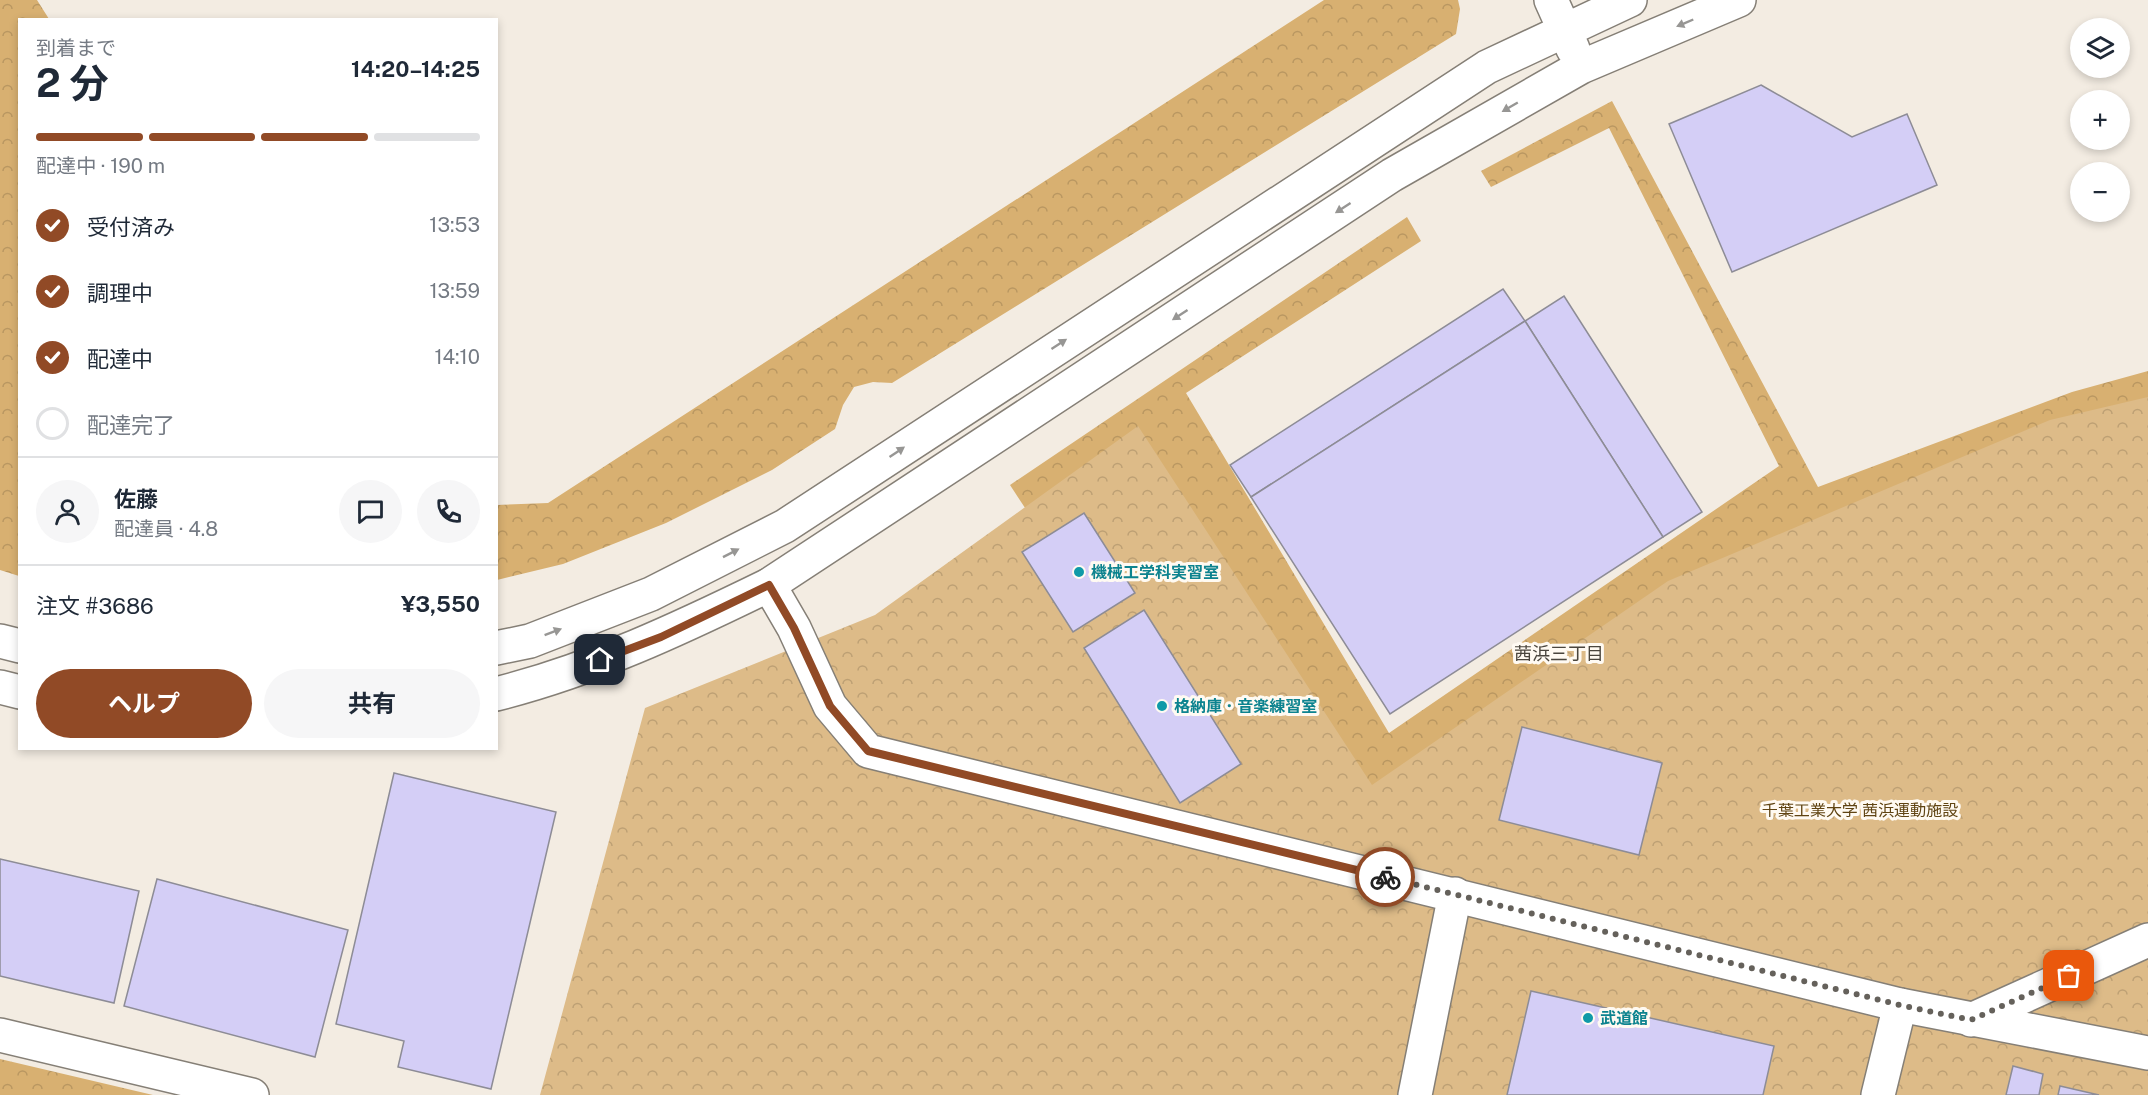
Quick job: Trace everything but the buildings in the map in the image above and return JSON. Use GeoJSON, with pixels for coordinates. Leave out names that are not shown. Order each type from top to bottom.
{"type":"FeatureCollection","features":[{"type":"Feature","properties":{"kind":"street"},"geometry":{"type":"LineString","coordinates":[[1551,0],[1581,67]]}},
{"type":"Feature","properties":{"kind":"street"},"geometry":{"type":"LineString","coordinates":[[498,648],[530,641],[651,594],[785,526],[1487,67],[1630,0]]}},
{"type":"Feature","properties":{"kind":"street"},"geometry":{"type":"LineString","coordinates":[[498,693],[539,683],[661,637],[769,585],[1392,175],[1581,67],[1739,0]]}},
{"type":"Feature","properties":{"kind":"street"},"geometry":{"type":"LineString","coordinates":[[769,585],[794,628],[830,706],[868,751],[1900,1005],[2148,1053]]}},
{"type":"Feature","properties":{"kind":"street"},"geometry":{"type":"LineString","coordinates":[[0,641],[18,646]]}},
{"type":"Feature","properties":{"kind":"street"},"geometry":{"type":"LineString","coordinates":[[0,687],[18,692]]}},
{"type":"Feature","properties":{"kind":"street"},"geometry":{"type":"LineString","coordinates":[[1415,1095],[1455,894]]}},
{"type":"Feature","properties":{"kind":"street"},"geometry":{"type":"LineString","coordinates":[[1971,1020],[2148,940]]}},
{"type":"Feature","properties":{"kind":"street"},"geometry":{"type":"LineString","coordinates":[[1878,1095],[1900,1005]]}},
{"type":"Feature","properties":{"kind":"street"},"geometry":{"type":"LineString","coordinates":[[0,1035],[252,1095]]}},
{"type":"Feature","properties":{"kind":"green space"},"geometry":{"type":"Polygon","coordinates":[[[0,0],[37,0],[48,18],[18,18],[18,576],[0,570],[0,0]]]}},
{"type":"Feature","properties":{"kind":"green space"},"geometry":{"type":"Polygon","coordinates":[[[1324,0],[1458,0],[1460,9],[1456,34],[892,383],[873,382],[854,387],[843,405],[835,429],[772,470],[666,523],[563,564],[498,580],[498,505],[548,503],[1324,0]]]}},
{"type":"Feature","properties":{"kind":"green space"},"geometry":{"type":"Polygon","coordinates":[[[1612,101],[1818,487],[2072,392],[2148,371],[2148,409],[1365,829],[1031,517],[1010,485],[1407,217],[1421,241],[1186,393],[1389,733],[1779,466],[1609,128],[1491,187],[1481,171],[1612,101]]]}},
{"type":"Feature","properties":{"kind":"green space","name":"千葉工業大学 茜浜運動施設"},"geometry":{"type":"Polygon","coordinates":[[[2148,397],[2148,1095],[540,1095],[645,708],[875,615],[1138,426],[1372,785],[1668,581],[2050,420],[2148,397]]]}},
{"type":"Feature","properties":{"kind":"green space"},"geometry":{"type":"Polygon","coordinates":[[[0,1059],[153,1095],[0,1095],[0,1059]]]}},
{"type":"Feature","properties":{"kind":"way so far"},"geometry":{"type":"LineString","coordinates":[[1385,877],[1900,1005],[1971,1020],[2069,976]]}},
{"type":"Feature","properties":{"kind":"place","name":"機械工学科実習室"},"geometry":{"type":"Point","coordinates":[1079,572]}},
{"type":"Feature","properties":{"kind":"place","name":"格納庫 ･ 音楽練習室"},"geometry":{"type":"Point","coordinates":[1162,706]}},
{"type":"Feature","properties":{"kind":"place","name":"武道館"},"geometry":{"type":"Point","coordinates":[1588,1018]}},
{"type":"Feature","properties":{"kind":"district","name":"茜浜三丁目"},"geometry":{"type":"Point","coordinates":[1559,653]}},
{"type":"Feature","properties":{"kind":"route"},"geometry":{"type":"LineString","coordinates":[[600,660],[661,637],[769,585],[794,628],[830,706],[868,751],[1385,877]]}}]}
